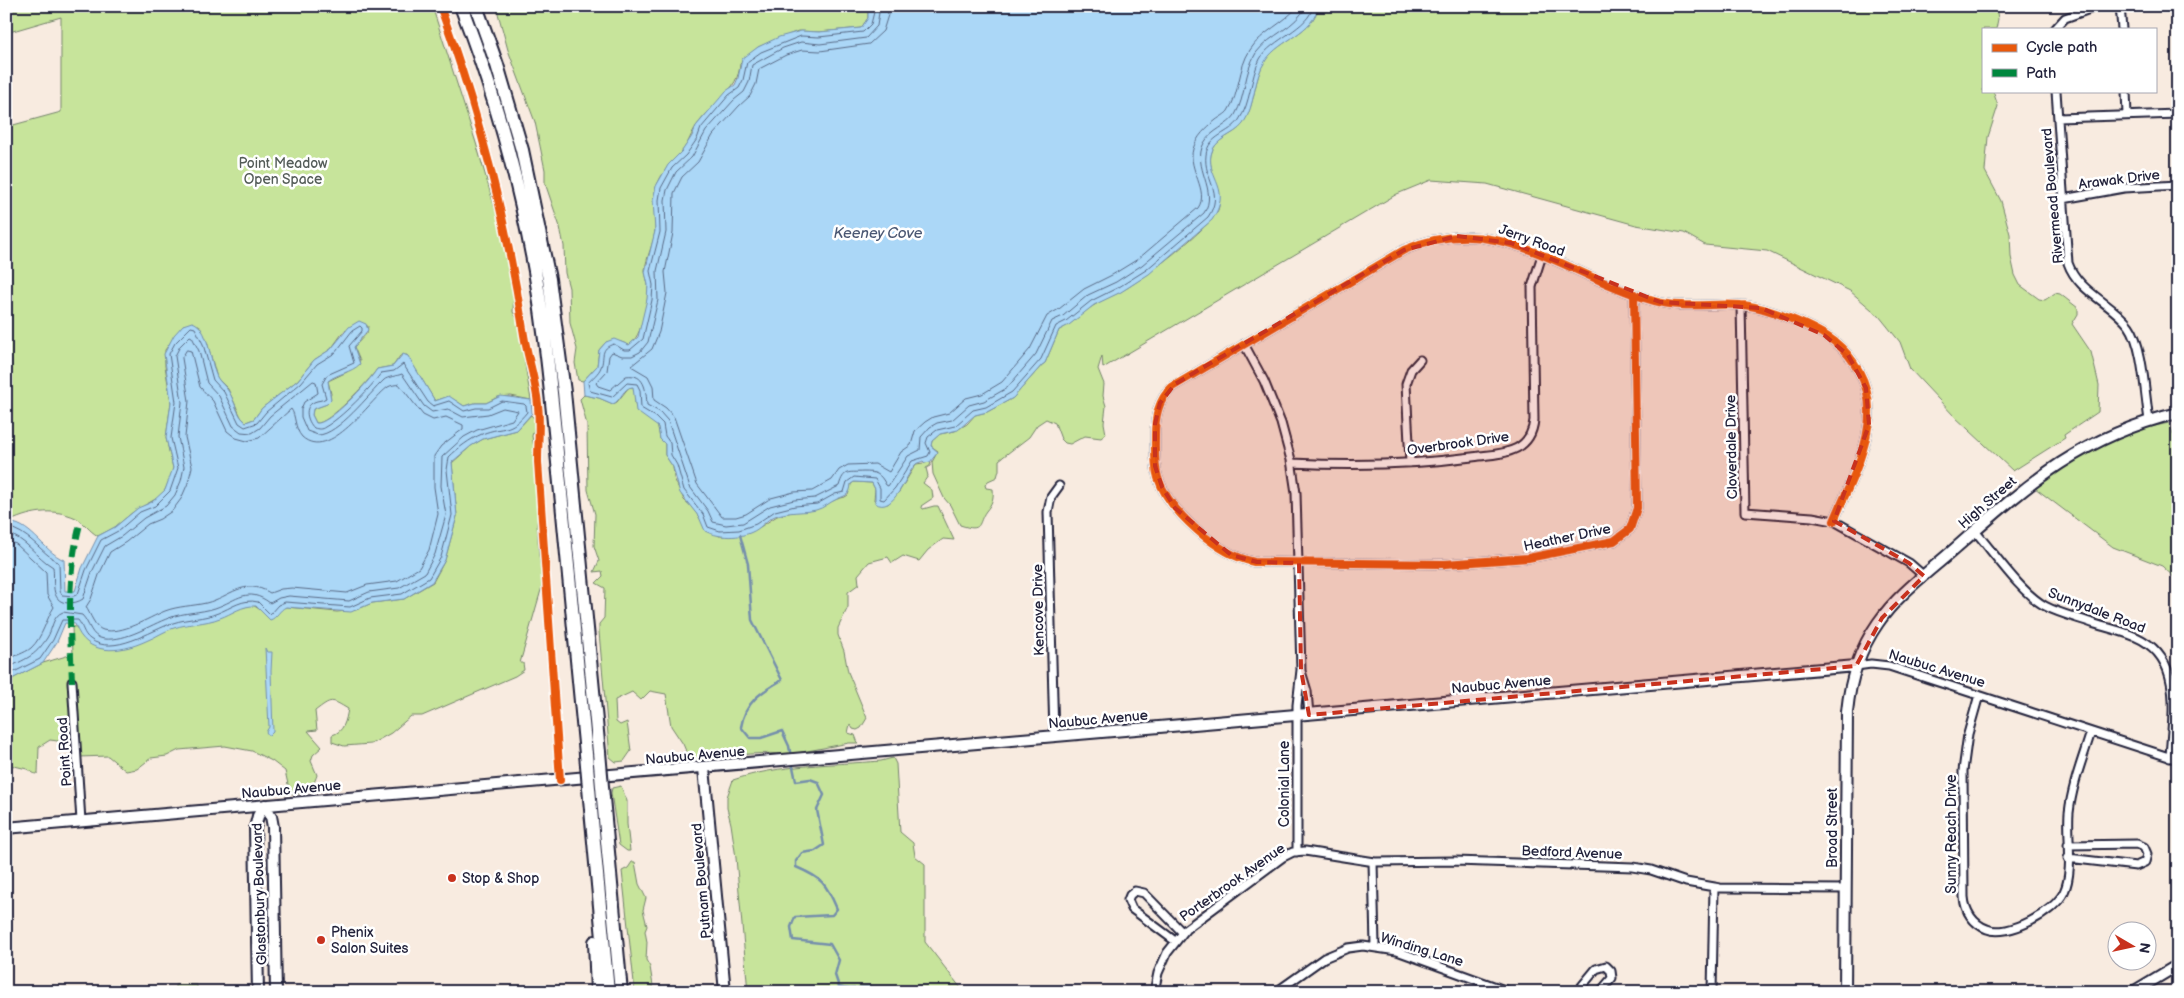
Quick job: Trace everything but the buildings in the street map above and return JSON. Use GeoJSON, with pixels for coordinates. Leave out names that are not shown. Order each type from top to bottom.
{"type":"FeatureCollection","features":[{"type":"Feature","properties":{"kind":"highway"},"geometry":{"type":"LineString","coordinates":[[462,6],[504,133],[535,272],[551,396],[608,992]]}},
{"type":"Feature","properties":{"kind":"highway"},"geometry":{"type":"LineString","coordinates":[[476,6],[522,150],[549,279],[564,392],[621,992]]}},
{"type":"Feature","properties":{"kind":"highway"},"geometry":{"type":"LineString","coordinates":[[597,992],[595,933],[599,902]]}},
{"type":"Feature","properties":{"kind":"main road","name":"High Street"},"geometry":{"type":"LineString","coordinates":[[1856,666],[1868,640],[1882,618],[1906,592],[2019,492],[2056,465],[2100,440],[2149,420],[2178,412]]}},
{"type":"Feature","properties":{"kind":"main road","name":"Naubuc Avenue"},"geometry":{"type":"LineString","coordinates":[[6,828],[1856,666]]}},
{"type":"Feature","properties":{"kind":"main road","name":"Broad Street"},"geometry":{"type":"LineString","coordinates":[[1845,992],[1846,721],[1856,666]]}},
{"type":"Feature","properties":{"kind":"main road","name":"Putnam Boulevard"},"geometry":{"type":"LineString","coordinates":[[704,768],[725,992]]}},
{"type":"Feature","properties":{"kind":"main road","name":"Glastonbury Boulevard"},"geometry":{"type":"LineString","coordinates":[[258,992],[255,828],[258,816],[265,805],[271,816],[273,832],[276,992]]}},
{"type":"Feature","properties":{"kind":"main road"},"geometry":{"type":"LineString","coordinates":[[2133,992],[2178,965]]}},
{"type":"Feature","properties":{"kind":"street"},"geometry":{"type":"LineString","coordinates":[[2056,28],[2065,18],[2098,6]]}},
{"type":"Feature","properties":{"kind":"street"},"geometry":{"type":"LineString","coordinates":[[2120,6],[2122,28]]}},
{"type":"Feature","properties":{"kind":"street","name":"Rivermead Boulevard"},"geometry":{"type":"LineString","coordinates":[[2056,92],[2067,256],[2071,270],[2078,281],[2125,321],[2134,333],[2149,420]]}},
{"type":"Feature","properties":{"kind":"street"},"geometry":{"type":"LineString","coordinates":[[2126,92],[2127,116]]}},
{"type":"Feature","properties":{"kind":"street"},"geometry":{"type":"LineString","coordinates":[[2058,118],[2178,114]]}},
{"type":"Feature","properties":{"kind":"street","name":"Arawak Drive"},"geometry":{"type":"LineString","coordinates":[[2063,199],[2124,188],[2178,185]]}},
{"type":"Feature","properties":{"kind":"street","name":"Jerry Road"},"geometry":{"type":"LineString","coordinates":[[1299,563],[1254,562],[1236,557],[1221,550],[1172,505],[1156,473],[1155,420],[1163,397],[1175,384],[1393,255],[1425,242],[1454,236],[1480,236],[1506,241],[1634,294],[1672,304],[1741,305],[1766,309],[1828,338],[1848,355],[1862,378],[1869,404],[1867,433],[1834,521]]}},
{"type":"Feature","properties":{"kind":"street","name":"Overbrook Drive"},"geometry":{"type":"LineString","coordinates":[[1292,463],[1410,463],[1508,452],[1519,447],[1528,438],[1534,417],[1532,285],[1542,255]]}},
{"type":"Feature","properties":{"kind":"street","name":"Heather Drive"},"geometry":{"type":"LineString","coordinates":[[1299,563],[1439,564],[1492,562],[1543,556],[1605,544],[1624,536],[1633,524],[1638,505],[1634,294]]}},
{"type":"Feature","properties":{"kind":"street","name":"Cloverdale Drive"},"geometry":{"type":"LineString","coordinates":[[1741,305],[1744,512],[1812,517],[1834,521],[1909,563],[1924,576]]}},
{"type":"Feature","properties":{"kind":"street"},"geometry":{"type":"LineString","coordinates":[[1244,344],[1273,403],[1292,463],[1297,502],[1301,670],[1307,691],[1309,715]]}},
{"type":"Feature","properties":{"kind":"street"},"geometry":{"type":"LineString","coordinates":[[1410,463],[1406,384],[1410,370],[1420,360]]}},
{"type":"Feature","properties":{"kind":"street","name":"Kencove Drive"},"geometry":{"type":"LineString","coordinates":[[1054,736],[1048,512],[1051,497],[1059,486]]}},
{"type":"Feature","properties":{"kind":"street","name":"Sunnydale Road"},"geometry":{"type":"LineString","coordinates":[[1975,531],[2039,602],[2057,611],[2137,637],[2158,653],[2169,669],[2173,687],[2174,759]]}},
{"type":"Feature","properties":{"kind":"street","name":"Naubuc Avenue"},"geometry":{"type":"LineString","coordinates":[[1856,666],[1871,664],[1889,666],[2174,759]]}},
{"type":"Feature","properties":{"kind":"street","name":"Colonial Lane"},"geometry":{"type":"LineString","coordinates":[[1297,852],[1296,716],[1297,692],[1301,670]]}},
{"type":"Feature","properties":{"kind":"street","name":"Point Road"},"geometry":{"type":"LineString","coordinates":[[72,682],[80,821]]}},
{"type":"Feature","properties":{"kind":"street","name":"Sunny Reach Drive"},"geometry":{"type":"LineString","coordinates":[[1979,695],[1968,734],[1963,771],[1964,897],[1969,914],[1978,925],[1990,931],[2003,932],[2017,927],[2046,911],[2060,899],[2068,882],[2068,826],[2072,794],[2091,732]]}},
{"type":"Feature","properties":{"kind":"street"},"geometry":{"type":"LineString","coordinates":[[2068,846],[2136,844],[2144,847],[2147,854],[2145,862],[2136,866],[2068,858]]}},
{"type":"Feature","properties":{"kind":"street","name":"Bedford Avenue"},"geometry":{"type":"LineString","coordinates":[[1297,852],[1311,852],[1373,862],[1455,861],[1625,866],[1651,870],[1686,882],[1714,887],[1846,889]]}},
{"type":"Feature","properties":{"kind":"street","name":"Porterbrook Avenue"},"geometry":{"type":"LineString","coordinates":[[1154,992],[1162,963],[1182,932],[1283,857],[1297,852]]}},
{"type":"Feature","properties":{"kind":"street"},"geometry":{"type":"LineString","coordinates":[[1373,862],[1374,946]]}},
{"type":"Feature","properties":{"kind":"street"},"geometry":{"type":"LineString","coordinates":[[1712,992],[1714,887]]}},
{"type":"Feature","properties":{"kind":"street","name":"Porterbrook Avenue"},"geometry":{"type":"LineString","coordinates":[[1175,941],[1132,909],[1128,900],[1130,895],[1135,892],[1144,893],[1182,932]]}},
{"type":"Feature","properties":{"kind":"street","name":"Winding Lane"},"geometry":{"type":"LineString","coordinates":[[1276,992],[1333,953],[1355,946],[1374,946],[1397,951],[1510,992]]}},
{"type":"Feature","properties":{"kind":"street"},"geometry":{"type":"LineString","coordinates":[[1577,992],[1596,969],[1606,966],[1611,971],[1612,978],[1600,992]]}},
{"type":"Feature","properties":{"kind":"highlighted area"},"geometry":{"type":"Polygon","coordinates":[[[1457,236],[1511,243],[1660,302],[1761,308],[1824,335],[1848,355],[1866,388],[1869,425],[1834,521],[1909,563],[1924,576],[1882,618],[1856,666],[1309,715],[1301,670],[1299,563],[1257,562],[1231,555],[1175,508],[1162,487],[1155,466],[1155,424],[1160,403],[1175,384],[1404,250],[1457,236]]]}},
{"type":"Feature","properties":{"kind":"green space","name":"Point Meadow Open Space"},"geometry":{"type":"Polygon","coordinates":[[[6,6],[432,6],[476,143],[506,247],[514,286],[513,312],[524,331],[522,347],[531,400],[511,396],[498,397],[486,403],[464,406],[450,398],[435,401],[407,355],[400,356],[393,366],[377,369],[358,392],[338,410],[321,422],[316,423],[312,415],[313,409],[327,404],[331,394],[328,381],[347,372],[360,361],[354,347],[367,333],[368,326],[344,331],[331,349],[314,360],[298,380],[262,408],[254,419],[246,422],[241,417],[228,389],[217,378],[207,342],[199,325],[183,325],[165,350],[165,366],[171,402],[166,438],[173,468],[165,490],[159,497],[133,512],[115,527],[98,536],[76,518],[58,513],[40,512],[6,523],[6,127],[61,112],[61,17],[6,33],[6,6]]]}},
{"type":"Feature","properties":{"kind":"green space"},"geometry":{"type":"Polygon","coordinates":[[[496,6],[868,6],[868,18],[861,28],[819,32],[798,31],[758,47],[740,64],[735,82],[697,125],[684,148],[658,182],[654,198],[654,235],[645,270],[648,285],[647,300],[644,318],[638,334],[629,345],[621,342],[606,342],[599,350],[597,366],[583,381],[578,380],[575,363],[577,349],[570,323],[569,288],[565,273],[564,246],[560,227],[545,183],[545,170],[535,122],[508,50],[496,6]]]}},
{"type":"Feature","properties":{"kind":"green space"},"geometry":{"type":"Polygon","coordinates":[[[1318,6],[1996,6],[1998,19],[1996,28],[1982,28],[1982,92],[1993,92],[1998,106],[1988,137],[1985,171],[2001,201],[2010,234],[2011,257],[2015,275],[2020,285],[2039,299],[2045,300],[2055,293],[2060,294],[2078,308],[2078,314],[2072,324],[2091,352],[2099,385],[2098,412],[2064,435],[2065,438],[2013,471],[1954,416],[1910,369],[1900,342],[1879,316],[1850,291],[1767,251],[1705,245],[1684,233],[1636,225],[1487,184],[1431,180],[1397,194],[1103,368],[1102,356],[1098,369],[1104,384],[1103,396],[1106,406],[1104,423],[1106,434],[1101,438],[1085,436],[1070,444],[1065,443],[1061,439],[1055,423],[1046,419],[1037,425],[1029,437],[999,460],[997,477],[988,481],[985,485],[986,488],[993,489],[993,498],[979,526],[973,528],[960,525],[950,505],[944,498],[933,474],[932,462],[938,451],[931,446],[932,441],[940,434],[955,431],[967,424],[975,415],[987,412],[1013,398],[1045,363],[1059,330],[1069,325],[1089,309],[1148,274],[1204,228],[1213,218],[1218,210],[1219,197],[1210,161],[1213,148],[1243,123],[1250,108],[1259,74],[1266,59],[1279,46],[1304,29],[1315,15],[1318,6]]]}},
{"type":"Feature","properties":{"kind":"green space"},"geometry":{"type":"Polygon","coordinates":[[[629,387],[633,387],[635,391],[635,404],[658,427],[660,439],[665,444],[665,455],[673,467],[674,478],[684,500],[692,507],[701,520],[719,536],[740,535],[760,527],[777,516],[796,511],[813,510],[848,495],[851,484],[854,482],[872,483],[875,489],[874,500],[888,504],[899,492],[916,464],[931,462],[930,466],[926,468],[928,476],[923,483],[932,490],[933,498],[921,506],[923,509],[938,506],[954,540],[943,539],[928,550],[919,561],[903,556],[892,563],[888,557],[869,562],[858,575],[859,584],[848,592],[848,607],[838,628],[838,635],[844,651],[848,672],[867,718],[861,728],[857,730],[853,729],[850,724],[848,733],[855,735],[858,743],[797,753],[795,756],[759,754],[703,760],[689,758],[683,744],[671,726],[666,694],[650,691],[641,700],[632,692],[615,700],[616,722],[620,725],[627,722],[631,751],[624,761],[616,762],[610,757],[599,632],[599,624],[604,618],[605,588],[596,583],[603,576],[602,571],[594,572],[599,561],[594,546],[595,514],[588,490],[587,425],[580,399],[584,395],[599,398],[613,404],[617,402],[629,387]]]}},
{"type":"Feature","properties":{"kind":"green space"},"geometry":{"type":"Polygon","coordinates":[[[531,415],[536,421],[532,436],[538,473],[539,502],[537,524],[543,583],[520,663],[523,663],[524,670],[515,676],[422,716],[411,716],[391,733],[371,744],[344,746],[332,742],[332,735],[344,725],[348,709],[335,702],[328,702],[315,711],[317,730],[308,731],[322,747],[313,755],[311,761],[317,775],[308,791],[300,794],[290,793],[285,771],[272,761],[252,751],[225,746],[179,750],[167,756],[151,758],[137,769],[126,771],[108,756],[79,757],[76,718],[67,719],[68,736],[65,742],[50,740],[39,747],[38,773],[35,774],[27,769],[6,764],[6,682],[43,663],[73,654],[72,627],[213,620],[240,608],[253,605],[259,609],[286,607],[337,612],[356,610],[372,603],[404,599],[433,582],[445,560],[457,516],[452,463],[471,446],[483,439],[517,430],[531,415]]]}},
{"type":"Feature","properties":{"kind":"green space"},"geometry":{"type":"Polygon","coordinates":[[[2169,423],[2178,446],[2176,463],[2178,464],[2178,581],[2162,566],[2113,547],[2035,488],[2074,460],[2136,430],[2169,423]]]}},
{"type":"Feature","properties":{"kind":"green space"},"geometry":{"type":"Polygon","coordinates":[[[893,758],[896,764],[900,832],[913,843],[915,856],[925,864],[925,942],[960,987],[967,992],[748,992],[736,858],[727,808],[727,797],[733,780],[788,768],[881,761],[893,758]]]}},
{"type":"Feature","properties":{"kind":"green space"},"geometry":{"type":"Polygon","coordinates":[[[621,786],[627,801],[630,851],[619,845],[611,793],[612,788],[621,786]]]}},
{"type":"Feature","properties":{"kind":"green space"},"geometry":{"type":"Polygon","coordinates":[[[632,862],[635,862],[639,884],[646,898],[643,910],[647,926],[645,931],[647,942],[646,960],[650,967],[654,992],[635,992],[622,871],[628,868],[632,862]]]}},
{"type":"Feature","properties":{"kind":"green space"},"geometry":{"type":"Polygon","coordinates":[[[175,985],[197,985],[197,988],[207,992],[167,992],[175,989],[175,985]]]}},
{"type":"Feature","properties":{"kind":"water","name":"Keeney Cove"},"geometry":{"type":"Polygon","coordinates":[[[868,6],[1318,6],[1310,23],[1279,47],[1266,60],[1259,75],[1250,109],[1243,124],[1235,132],[1220,141],[1213,149],[1211,155],[1212,171],[1220,192],[1220,200],[1212,220],[1149,274],[1121,292],[1094,305],[1069,325],[1059,330],[1045,363],[1013,398],[987,412],[975,415],[958,430],[940,434],[932,441],[931,446],[938,452],[930,462],[925,463],[923,461],[916,464],[899,492],[888,504],[875,503],[875,489],[872,483],[854,482],[851,484],[850,491],[847,494],[819,509],[775,516],[754,531],[740,536],[711,534],[705,531],[699,517],[680,493],[673,467],[665,455],[665,444],[660,439],[658,427],[636,411],[633,387],[627,389],[613,404],[599,398],[584,395],[583,381],[597,366],[599,350],[606,342],[614,339],[629,345],[638,337],[647,299],[648,285],[645,272],[655,231],[653,200],[656,186],[668,165],[682,151],[692,136],[696,126],[726,91],[735,85],[742,59],[758,47],[779,37],[801,31],[819,32],[861,28],[868,18],[868,6]]]}},
{"type":"Feature","properties":{"kind":"water"},"geometry":{"type":"Polygon","coordinates":[[[359,321],[366,324],[368,330],[354,347],[360,364],[328,381],[331,400],[327,404],[313,409],[312,415],[316,423],[330,418],[358,392],[377,369],[393,366],[403,354],[408,356],[435,401],[449,396],[464,406],[486,403],[501,396],[531,400],[532,413],[517,430],[483,439],[471,446],[452,462],[457,516],[445,560],[432,582],[404,599],[372,603],[351,612],[286,607],[270,620],[256,606],[246,607],[214,620],[174,628],[136,645],[115,650],[95,647],[80,635],[75,624],[65,623],[57,642],[43,663],[6,682],[6,523],[22,526],[56,556],[64,560],[65,591],[75,591],[82,568],[98,536],[115,527],[138,508],[152,502],[165,490],[173,468],[166,438],[171,402],[164,354],[174,335],[183,325],[192,322],[202,330],[206,337],[217,377],[228,390],[240,416],[246,422],[254,419],[262,408],[298,380],[314,360],[331,349],[349,327],[359,321]]]}},
{"type":"Feature","properties":{"kind":"water"},"geometry":{"type":"Polygon","coordinates":[[[265,648],[267,652],[272,652],[273,732],[269,736],[266,732],[269,727],[265,648]]]}},
{"type":"Feature","properties":{"kind":"waterway"},"geometry":{"type":"LineString","coordinates":[[740,535],[748,564],[752,620],[782,680],[767,689],[750,704],[741,727],[750,738],[761,738],[782,731],[789,746],[791,757]]}},
{"type":"Feature","properties":{"kind":"waterway"},"geometry":{"type":"LineString","coordinates":[[792,762],[796,781],[810,779],[818,782],[824,795],[817,810],[824,845],[815,851],[802,853],[796,861],[796,867],[822,882],[830,893],[837,909],[832,915],[795,917],[791,927],[793,940],[830,944],[839,960],[835,975],[839,987],[845,989],[871,987],[875,988],[875,992]]}},
{"type":"Feature","properties":{"kind":"marked path"},"geometry":{"type":"LineString","coordinates":[[72,682],[71,581],[76,541],[81,521]]}},
{"type":"Feature","properties":{"kind":"cycle path"},"geometry":{"type":"LineString","coordinates":[[440,6],[468,88],[491,169],[538,400],[538,462],[560,780]]}},
{"type":"Feature","properties":{"kind":"cycle path"},"geometry":{"type":"LineString","coordinates":[[1634,294],[1637,508],[1630,529],[1614,541],[1528,558],[1445,564],[1254,562],[1226,551],[1197,530],[1173,504],[1158,478],[1155,457],[1155,429],[1160,403],[1172,387],[1404,250],[1438,239],[1471,237],[1502,241],[1532,251],[1622,290],[1654,301],[1675,305],[1741,305],[1763,309],[1803,324],[1835,342],[1849,355],[1859,371],[1866,390],[1869,409],[1864,447],[1834,521]]}},
{"type":"Feature","properties":{"kind":"place","name":"Stop & Shop"},"geometry":{"type":"Point","coordinates":[452,878]}},
{"type":"Feature","properties":{"kind":"place","name":"Phenix Salon Suites"},"geometry":{"type":"Point","coordinates":[321,940]}}]}
